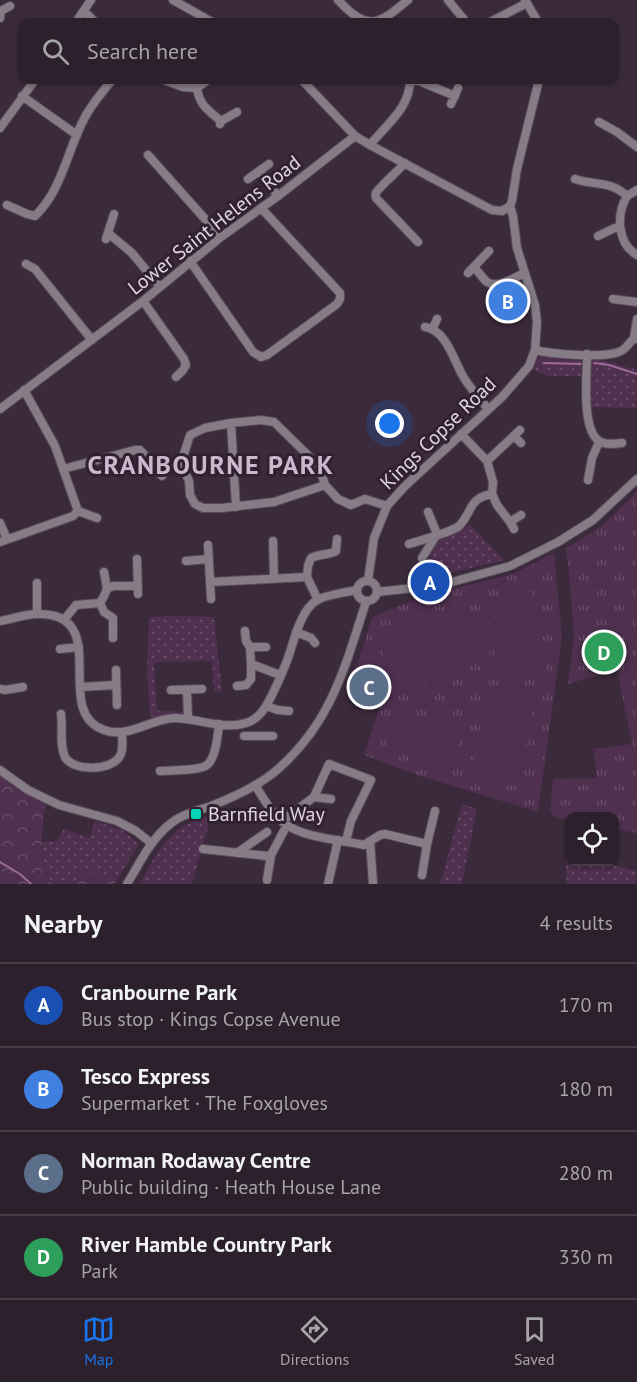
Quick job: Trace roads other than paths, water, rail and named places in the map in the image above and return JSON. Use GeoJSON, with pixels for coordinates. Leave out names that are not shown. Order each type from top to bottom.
{"type":"FeatureCollection","features":[{"type":"Feature","properties":{"kind":"street"},"geometry":{"type":"LineString","coordinates":[[79,18],[91,0]]}},
{"type":"Feature","properties":{"kind":"street"},"geometry":{"type":"LineString","coordinates":[[173,0],[205,18]]}},
{"type":"Feature","properties":{"kind":"street"},"geometry":{"type":"LineString","coordinates":[[338,0],[358,18]]}},
{"type":"Feature","properties":{"kind":"street"},"geometry":{"type":"LineString","coordinates":[[386,18],[408,0]]}},
{"type":"Feature","properties":{"kind":"street"},"geometry":{"type":"LineString","coordinates":[[448,0],[463,18]]}},
{"type":"Feature","properties":{"kind":"street"},"geometry":{"type":"LineString","coordinates":[[497,18],[526,1],[536,18]]}},
{"type":"Feature","properties":{"kind":"street"},"geometry":{"type":"LineString","coordinates":[[0,13],[10,6]]}},
{"type":"Feature","properties":{"kind":"street"},"geometry":{"type":"LineString","coordinates":[[84,11],[91,18]]}},
{"type":"Feature","properties":{"kind":"street"},"geometry":{"type":"LineString","coordinates":[[0,128],[3,117],[32,84]]}},
{"type":"Feature","properties":{"kind":"street"},"geometry":{"type":"LineString","coordinates":[[7,205],[35,216],[43,208],[58,183],[86,115],[109,84]]}},
{"type":"Feature","properties":{"kind":"street"},"geometry":{"type":"LineString","coordinates":[[175,84],[197,88],[202,84]]}},
{"type":"Feature","properties":{"kind":"street"},"geometry":{"type":"LineString","coordinates":[[306,84],[355,136],[370,145],[492,210],[502,211],[510,206]]}},
{"type":"Feature","properties":{"kind":"street"},"geometry":{"type":"LineString","coordinates":[[370,145],[405,105],[410,84]]}},
{"type":"Feature","properties":{"kind":"street"},"geometry":{"type":"LineString","coordinates":[[426,84],[455,96]]}},
{"type":"Feature","properties":{"kind":"street"},"geometry":{"type":"LineString","coordinates":[[538,84],[510,206],[516,248],[535,305],[537,322],[535,350],[608,355],[622,351],[635,338],[637,319]]}},
{"type":"Feature","properties":{"kind":"street"},"geometry":{"type":"LineString","coordinates":[[197,88],[198,98],[220,123],[237,111]]}},
{"type":"Feature","properties":{"kind":"street"},"geometry":{"type":"LineString","coordinates":[[22,96],[77,135]]}},
{"type":"Feature","properties":{"kind":"street"},"geometry":{"type":"LineString","coordinates":[[599,122],[637,147]]}},
{"type":"Feature","properties":{"kind":"street","name":"Lower Saint Helens Road"},"geometry":{"type":"LineString","coordinates":[[0,409],[355,136]]}},
{"type":"Feature","properties":{"kind":"street"},"geometry":{"type":"LineString","coordinates":[[148,155],[221,237]]}},
{"type":"Feature","properties":{"kind":"street"},"geometry":{"type":"LineString","coordinates":[[405,163],[379,189],[376,198],[415,240]]}},
{"type":"Feature","properties":{"kind":"street"},"geometry":{"type":"LineString","coordinates":[[248,180],[269,164]]}},
{"type":"Feature","properties":{"kind":"street"},"geometry":{"type":"LineString","coordinates":[[260,171],[278,196]]}},
{"type":"Feature","properties":{"kind":"street"},"geometry":{"type":"LineString","coordinates":[[575,179],[617,188],[627,196]]}},
{"type":"Feature","properties":{"kind":"street"},"geometry":{"type":"LineString","coordinates":[[637,190],[627,196],[619,225],[626,242],[637,255]]}},
{"type":"Feature","properties":{"kind":"street"},"geometry":{"type":"LineString","coordinates":[[190,261],[253,352],[261,357],[337,304],[340,293],[261,208]]}},
{"type":"Feature","properties":{"kind":"street"},"geometry":{"type":"LineString","coordinates":[[114,214],[107,236],[132,253],[160,287]]}},
{"type":"Feature","properties":{"kind":"street"},"geometry":{"type":"LineString","coordinates":[[598,236],[619,225]]}},
{"type":"Feature","properties":{"kind":"street"},"geometry":{"type":"LineString","coordinates":[[489,251],[471,270],[488,283],[501,284],[525,273]]}},
{"type":"Feature","properties":{"kind":"street"},"geometry":{"type":"LineString","coordinates":[[26,264],[35,269],[92,339]]}},
{"type":"Feature","properties":{"kind":"street"},"geometry":{"type":"LineString","coordinates":[[614,299],[637,302]]}},
{"type":"Feature","properties":{"kind":"street"},"geometry":{"type":"LineString","coordinates":[[143,301],[184,358],[186,365],[176,377]]}},
{"type":"Feature","properties":{"kind":"street"},"geometry":{"type":"LineString","coordinates":[[437,318],[429,328],[443,338],[465,379],[488,409]]}},
{"type":"Feature","properties":{"kind":"street","name":"Kings Copse Road"},"geometry":{"type":"LineString","coordinates":[[368,581],[374,538],[387,506],[405,486],[502,397],[525,372],[535,350]]}},
{"type":"Feature","properties":{"kind":"street"},"geometry":{"type":"LineString","coordinates":[[587,354],[587,417],[599,442],[607,444],[619,442]]}},
{"type":"Feature","properties":{"kind":"street"},"geometry":{"type":"LineString","coordinates":[[24,390],[55,446],[78,511],[97,518]]}},
{"type":"Feature","properties":{"kind":"street"},"geometry":{"type":"LineString","coordinates":[[325,485],[274,502],[204,508],[195,504],[190,495],[189,481],[183,468],[183,457],[190,435],[205,428],[261,420],[274,422],[319,466],[325,485],[338,499],[351,505],[365,499],[387,506]]}},
{"type":"Feature","properties":{"kind":"street"},"geometry":{"type":"LineString","coordinates":[[231,423],[236,507]]}},
{"type":"Feature","properties":{"kind":"street"},"geometry":{"type":"LineString","coordinates":[[461,434],[487,460],[493,482],[492,495],[512,526],[521,515]]}},
{"type":"Feature","properties":{"kind":"street"},"geometry":{"type":"LineString","coordinates":[[487,460],[518,434],[521,443]]}},
{"type":"Feature","properties":{"kind":"street"},"geometry":{"type":"LineString","coordinates":[[590,476],[592,458],[599,442]]}},
{"type":"Feature","properties":{"kind":"street"},"geometry":{"type":"LineString","coordinates":[[63,470],[140,450],[162,476]]}},
{"type":"Feature","properties":{"kind":"street"},"geometry":{"type":"LineString","coordinates":[[377,592],[441,585],[510,566],[558,542],[593,520],[637,479]]}},
{"type":"Feature","properties":{"kind":"street"},"geometry":{"type":"LineString","coordinates":[[409,544],[458,526],[475,502],[482,496],[492,495]]}},
{"type":"Feature","properties":{"kind":"street"},"geometry":{"type":"LineString","coordinates":[[0,523],[3,541],[73,516],[78,511]]}},
{"type":"Feature","properties":{"kind":"street"},"geometry":{"type":"LineString","coordinates":[[428,512],[437,534]]}},
{"type":"Feature","properties":{"kind":"street"},"geometry":{"type":"LineString","coordinates":[[422,558],[437,534]]}},
{"type":"Feature","properties":{"kind":"street"},"geometry":{"type":"LineString","coordinates":[[318,600],[307,577],[308,566],[311,558],[319,554],[332,554],[336,551],[337,539]]}},
{"type":"Feature","properties":{"kind":"street"},"geometry":{"type":"LineString","coordinates":[[273,541],[274,578]]}},
{"type":"Feature","properties":{"kind":"street"},"geometry":{"type":"LineString","coordinates":[[208,544],[211,598]]}},
{"type":"Feature","properties":{"kind":"street"},"geometry":{"type":"LineString","coordinates":[[107,589],[113,586],[138,590],[137,559]]}},
{"type":"Feature","properties":{"kind":"street"},"geometry":{"type":"LineString","coordinates":[[186,561],[208,559]]}},
{"type":"Feature","properties":{"kind":"street"},"geometry":{"type":"LineString","coordinates":[[104,572],[107,589],[100,603],[101,613],[113,618],[113,638]]}},
{"type":"Feature","properties":{"kind":"street"},"geometry":{"type":"LineString","coordinates":[[210,582],[307,577]]}},
{"type":"Feature","properties":{"kind":"street"},"geometry":{"type":"LineString","coordinates":[[368,581],[374,584],[377,592],[374,599],[366,602],[359,599],[357,590],[360,584],[368,581]]}},
{"type":"Feature","properties":{"kind":"street"},"geometry":{"type":"LineString","coordinates":[[37,583],[37,613]]}},
{"type":"Feature","properties":{"kind":"street"},"geometry":{"type":"LineString","coordinates":[[0,621],[37,613],[64,620],[74,631],[79,647],[80,704],[86,717],[97,727],[122,733],[164,719],[188,719],[232,725],[243,724],[255,719],[266,706],[290,655],[296,632],[310,606],[318,600],[357,590]]}},
{"type":"Feature","properties":{"kind":"street"},"geometry":{"type":"LineString","coordinates":[[127,884],[151,843],[177,819],[231,798],[255,785],[277,770],[303,745],[321,720],[340,680],[366,602]]}},
{"type":"Feature","properties":{"kind":"street"},"geometry":{"type":"LineString","coordinates":[[64,620],[76,605],[100,603]]}},
{"type":"Feature","properties":{"kind":"street"},"geometry":{"type":"LineString","coordinates":[[237,686],[246,685],[251,679],[250,647],[246,641],[245,631]]}},
{"type":"Feature","properties":{"kind":"street"},"geometry":{"type":"LineString","coordinates":[[296,632],[315,639]]}},
{"type":"Feature","properties":{"kind":"street"},"geometry":{"type":"LineString","coordinates":[[60,649],[79,647]]}},
{"type":"Feature","properties":{"kind":"street"},"geometry":{"type":"LineString","coordinates":[[250,647],[266,647]]}},
{"type":"Feature","properties":{"kind":"street"},"geometry":{"type":"LineString","coordinates":[[251,664],[280,675]]}},
{"type":"Feature","properties":{"kind":"street"},"geometry":{"type":"LineString","coordinates":[[116,670],[117,705]]}},
{"type":"Feature","properties":{"kind":"street"},"geometry":{"type":"LineString","coordinates":[[80,687],[116,685]]}},
{"type":"Feature","properties":{"kind":"street"},"geometry":{"type":"LineString","coordinates":[[0,689],[23,687]]}},
{"type":"Feature","properties":{"kind":"street"},"geometry":{"type":"LineString","coordinates":[[171,690],[202,689]]}},
{"type":"Feature","properties":{"kind":"street"},"geometry":{"type":"LineString","coordinates":[[187,690],[188,719]]}},
{"type":"Feature","properties":{"kind":"street"},"geometry":{"type":"LineString","coordinates":[[266,706],[289,711]]}},
{"type":"Feature","properties":{"kind":"street"},"geometry":{"type":"LineString","coordinates":[[255,719],[256,735]]}},
{"type":"Feature","properties":{"kind":"street"},"geometry":{"type":"LineString","coordinates":[[64,720],[62,746],[64,756],[68,761],[82,767],[100,767],[117,760],[123,750],[122,733]]}},
{"type":"Feature","properties":{"kind":"street"},"geometry":{"type":"LineString","coordinates":[[160,771],[175,765],[198,768],[207,765],[217,742],[219,724]]}},
{"type":"Feature","properties":{"kind":"street"},"geometry":{"type":"LineString","coordinates":[[244,736],[273,735]]}},
{"type":"Feature","properties":{"kind":"street"},"geometry":{"type":"LineString","coordinates":[[267,880],[271,855],[284,823],[315,797],[329,764],[371,780],[342,840],[328,884]]}},
{"type":"Feature","properties":{"kind":"street"},"geometry":{"type":"LineString","coordinates":[[0,770],[28,790],[59,805],[117,821],[136,831],[151,843]]}},
{"type":"Feature","properties":{"kind":"street"},"geometry":{"type":"LineString","coordinates":[[255,785],[271,809],[284,823],[306,834],[364,845],[385,834],[427,844]]}},
{"type":"Feature","properties":{"kind":"street"},"geometry":{"type":"LineString","coordinates":[[315,797],[332,799]]}},
{"type":"Feature","properties":{"kind":"street"},"geometry":{"type":"LineString","coordinates":[[422,875],[435,811]]}},
{"type":"Feature","properties":{"kind":"street"},"geometry":{"type":"LineString","coordinates":[[237,853],[267,832]]}},
{"type":"Feature","properties":{"kind":"street"},"geometry":{"type":"LineString","coordinates":[[370,842],[373,883]]}},
{"type":"Feature","properties":{"kind":"street"},"geometry":{"type":"LineString","coordinates":[[203,849],[271,855]]}},
{"type":"Feature","properties":{"kind":"waterway"},"geometry":{"type":"LineString","coordinates":[[544,363],[581,364]]}},
{"type":"Feature","properties":{"kind":"waterway"},"geometry":{"type":"LineString","coordinates":[[594,363],[637,374]]}},
{"type":"Feature","properties":{"kind":"waterway"},"geometry":{"type":"LineString","coordinates":[[0,862],[31,884]]}},
{"type":"Feature","properties":{"kind":"place","name":"Tesco Express"},"geometry":{"type":"Point","coordinates":[508,301]}},
{"type":"Feature","properties":{"kind":"place","name":"Cranbourne Park"},"geometry":{"type":"Point","coordinates":[430,582]}},
{"type":"Feature","properties":{"kind":"place","name":"River Hamble Country Park"},"geometry":{"type":"Point","coordinates":[604,652]}},
{"type":"Feature","properties":{"kind":"place","name":"Norman Rodaway Centre"},"geometry":{"type":"Point","coordinates":[369,687]}},
{"type":"Feature","properties":{"kind":"place","name":"Barnfield Way"},"geometry":{"type":"Point","coordinates":[196,814]}},
{"type":"Feature","properties":{"kind":"district","name":"CRANBOURNE PARK"},"geometry":{"type":"Point","coordinates":[211,465]}}]}
